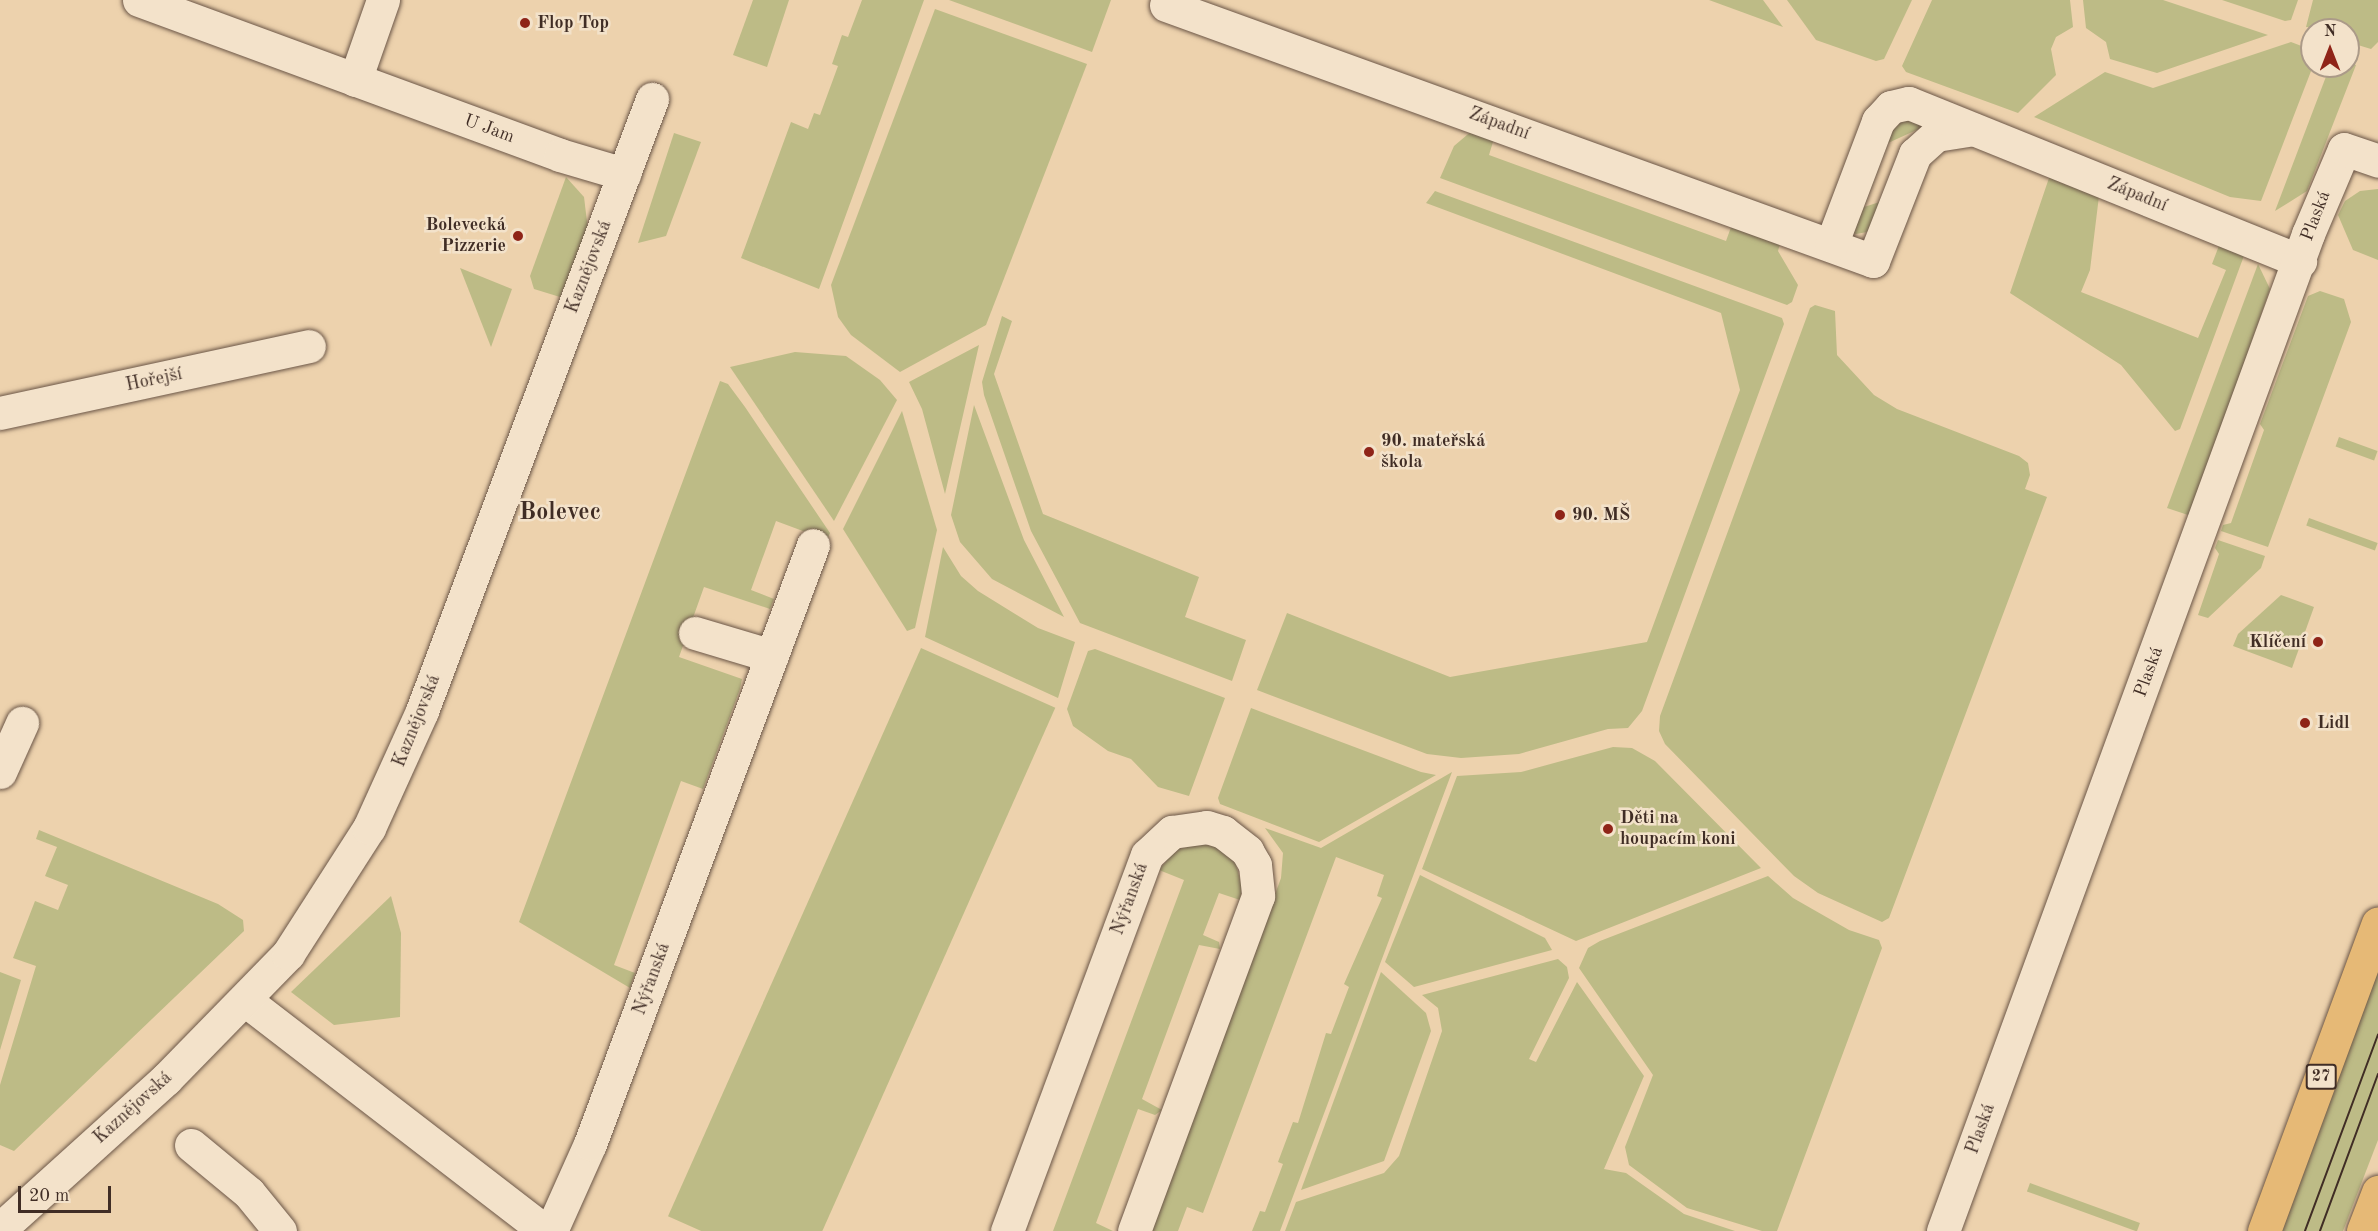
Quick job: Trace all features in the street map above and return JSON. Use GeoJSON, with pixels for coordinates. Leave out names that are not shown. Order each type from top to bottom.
{"type":"FeatureCollection","features":[{"type":"Feature","properties":{"kind":"main road","name":"27"},"geometry":{"type":"LineString","coordinates":[[2264,1231],[2378,923]]}},
{"type":"Feature","properties":{"kind":"main road"},"geometry":{"type":"LineString","coordinates":[[2363,1231],[2378,1192]]}},
{"type":"Feature","properties":{"kind":"street","name":"U Jam"},"geometry":{"type":"LineString","coordinates":[[139,0],[355,80],[624,174]]}},
{"type":"Feature","properties":{"kind":"street"},"geometry":{"type":"LineString","coordinates":[[355,80],[383,0]]}},
{"type":"Feature","properties":{"kind":"street","name":"Západní"},"geometry":{"type":"LineString","coordinates":[[1166,5],[1873,261],[1915,154],[1935,135],[1973,129]]}},
{"type":"Feature","properties":{"kind":"street","name":"Kaznějovská"},"geometry":{"type":"LineString","coordinates":[[0,1229],[166,1079],[245,1000],[288,954],[330,893],[397,772],[652,99]]}},
{"type":"Feature","properties":{"kind":"street","name":"Západní"},"geometry":{"type":"LineString","coordinates":[[1831,245],[1883,113],[1909,104],[2300,261]]}},
{"type":"Feature","properties":{"kind":"street","name":"Plaská"},"geometry":{"type":"LineString","coordinates":[[1943,1231],[2300,261],[2344,149],[2378,161]]}},
{"type":"Feature","properties":{"kind":"street","name":"Hořejší"},"geometry":{"type":"LineString","coordinates":[[0,413],[309,346]]}},
{"type":"Feature","properties":{"kind":"street","name":"Nýřanská"},"geometry":{"type":"LineString","coordinates":[[550,1231],[590,1144],[813,545]]}},
{"type":"Feature","properties":{"kind":"street"},"geometry":{"type":"LineString","coordinates":[[695,633],[772,656]]}},
{"type":"Feature","properties":{"kind":"street"},"geometry":{"type":"LineString","coordinates":[[0,772],[22,723]]}},
{"type":"Feature","properties":{"kind":"street","name":"Nýřanská"},"geometry":{"type":"LineString","coordinates":[[1007,1231],[1147,855],[1172,832],[1207,827],[1223,832],[1247,851],[1258,880],[1258,896],[1134,1231]]}},
{"type":"Feature","properties":{"kind":"street"},"geometry":{"type":"LineString","coordinates":[[245,1000],[545,1231]]}},
{"type":"Feature","properties":{"kind":"street"},"geometry":{"type":"LineString","coordinates":[[191,1145],[249,1193],[280,1231]]}},
{"type":"Feature","properties":{"kind":"shaded area"},"geometry":{"type":"Polygon","coordinates":[[[753,0],[789,0],[767,67],[733,55],[753,0]]]}},
{"type":"Feature","properties":{"kind":"shaded area"},"geometry":{"type":"Polygon","coordinates":[[[862,0],[924,0],[819,289],[741,258],[791,122],[808,129],[814,113],[820,115],[838,66],[832,64],[842,35],[848,37],[862,0]]]}},
{"type":"Feature","properties":{"kind":"shaded area"},"geometry":{"type":"Polygon","coordinates":[[[949,0],[1111,0],[1092,52],[949,0]]]}},
{"type":"Feature","properties":{"kind":"shaded area"},"geometry":{"type":"Polygon","coordinates":[[[1709,0],[1763,0],[1783,27],[1709,0]]]}},
{"type":"Feature","properties":{"kind":"shaded area"},"geometry":{"type":"Polygon","coordinates":[[[1787,0],[1912,0],[1884,59],[1876,61],[1816,40],[1787,0]]]}},
{"type":"Feature","properties":{"kind":"shaded area"},"geometry":{"type":"Polygon","coordinates":[[[1932,0],[2070,0],[2073,27],[2056,37],[2051,49],[2056,75],[2018,113],[1906,72],[1902,66],[1932,0]]]}},
{"type":"Feature","properties":{"kind":"shaded area"},"geometry":{"type":"Polygon","coordinates":[[[2083,0],[2163,0],[2268,35],[2157,73],[2110,59],[2106,42],[2086,28],[2083,0]]]}},
{"type":"Feature","properties":{"kind":"shaded area"},"geometry":{"type":"Polygon","coordinates":[[[2222,0],[2298,0],[2291,20],[2285,21],[2222,0]]]}},
{"type":"Feature","properties":{"kind":"shaded area"},"geometry":{"type":"Polygon","coordinates":[[[2313,0],[2378,0],[2378,42],[2371,49],[2360,46],[2360,18],[2308,18],[2313,0]]]}},
{"type":"Feature","properties":{"kind":"shaded area"},"geometry":{"type":"Polygon","coordinates":[[[935,9],[1087,64],[986,325],[900,372],[851,335],[838,317],[831,285],[935,9]]]}},
{"type":"Feature","properties":{"kind":"shaded area"},"geometry":{"type":"Polygon","coordinates":[[[2291,42],[2300,45],[2300,78],[2308,78],[2261,201],[2230,197],[2034,117],[2105,72],[2153,88],[2291,42]]]}},
{"type":"Feature","properties":{"kind":"shaded area"},"geometry":{"type":"Polygon","coordinates":[[[2325,78],[2351,78],[2307,191],[2275,211],[2325,78]]]}},
{"type":"Feature","properties":{"kind":"shaded area"},"geometry":{"type":"Polygon","coordinates":[[[1908,116],[1932,123],[1888,143],[1864,207],[1886,200],[1867,232],[1856,234],[1851,232],[1878,143],[1908,116]]]}},
{"type":"Feature","properties":{"kind":"shaded area"},"geometry":{"type":"Polygon","coordinates":[[[1474,129],[1496,132],[1489,155],[1726,241],[1734,219],[1782,237],[1778,251],[1798,285],[1792,302],[1787,305],[1440,178],[1454,146],[1474,129]]]}},
{"type":"Feature","properties":{"kind":"shaded area"},"geometry":{"type":"Polygon","coordinates":[[[674,133],[701,142],[666,236],[638,243],[674,133]]]}},
{"type":"Feature","properties":{"kind":"shaded area"},"geometry":{"type":"Polygon","coordinates":[[[2050,175],[2099,196],[2090,270],[2081,292],[2198,338],[2226,270],[2212,264],[2220,243],[2245,253],[2180,429],[2175,431],[2121,365],[2010,293],[2050,175]]]}},
{"type":"Feature","properties":{"kind":"shaded area"},"geometry":{"type":"Polygon","coordinates":[[[566,177],[584,197],[588,230],[560,297],[534,289],[530,276],[566,177]]]}},
{"type":"Feature","properties":{"kind":"shaded area"},"geometry":{"type":"Polygon","coordinates":[[[2378,189],[2378,260],[2353,250],[2338,215],[2345,201],[2360,191],[2378,189]]]}},
{"type":"Feature","properties":{"kind":"shaded area"},"geometry":{"type":"Polygon","coordinates":[[[1435,191],[1782,318],[1784,324],[1642,711],[1628,728],[1608,729],[1519,754],[1461,758],[1427,754],[1257,690],[1287,613],[1450,677],[1647,642],[1740,390],[1721,313],[1426,203],[1435,191]]]}},
{"type":"Feature","properties":{"kind":"shaded area"},"geometry":{"type":"Polygon","coordinates":[[[2258,264],[2270,289],[2191,516],[2167,508],[2258,264]]]}},
{"type":"Feature","properties":{"kind":"shaded area"},"geometry":{"type":"Polygon","coordinates":[[[460,268],[512,289],[491,347],[460,268]]]}},
{"type":"Feature","properties":{"kind":"shaded area"},"geometry":{"type":"Polygon","coordinates":[[[2320,291],[2344,299],[2351,322],[2268,547],[2221,531],[2223,525],[2231,523],[2264,430],[2260,424],[2308,296],[2320,291]]]}},
{"type":"Feature","properties":{"kind":"shaded area"},"geometry":{"type":"Polygon","coordinates":[[[1815,305],[1835,311],[1837,355],[1874,395],[1897,409],[2019,456],[2028,463],[2030,475],[2025,489],[2047,497],[1889,918],[1882,922],[1818,893],[1794,876],[1665,744],[1659,731],[1660,716],[1810,308],[1815,305]]]}},
{"type":"Feature","properties":{"kind":"shaded area"},"geometry":{"type":"Polygon","coordinates":[[[1002,316],[1012,321],[994,374],[1043,514],[1199,577],[1185,617],[1246,640],[1232,681],[1080,623],[1031,531],[984,395],[982,382],[1002,316]]]}},
{"type":"Feature","properties":{"kind":"shaded area"},"geometry":{"type":"Polygon","coordinates":[[[979,345],[945,494],[922,409],[909,382],[979,345]]]}},
{"type":"Feature","properties":{"kind":"shaded area"},"geometry":{"type":"Polygon","coordinates":[[[795,352],[846,356],[880,380],[897,400],[834,521],[730,367],[795,352]]]}},
{"type":"Feature","properties":{"kind":"shaded area"},"geometry":{"type":"Polygon","coordinates":[[[720,381],[728,384],[745,407],[830,533],[827,540],[776,521],[751,590],[774,599],[770,609],[704,587],[679,657],[742,679],[703,789],[681,781],[614,965],[635,973],[630,988],[519,922],[720,381]]]}},
{"type":"Feature","properties":{"kind":"shaded area"},"geometry":{"type":"Polygon","coordinates":[[[974,405],[1024,540],[1064,617],[992,579],[960,542],[951,515],[974,405]]]}},
{"type":"Feature","properties":{"kind":"shaded area"},"geometry":{"type":"Polygon","coordinates":[[[902,411],[937,530],[915,628],[907,631],[843,529],[902,411]]]}},
{"type":"Feature","properties":{"kind":"shaded area"},"geometry":{"type":"Polygon","coordinates":[[[2339,437],[2378,451],[2374,460],[2336,446],[2339,437]]]}},
{"type":"Feature","properties":{"kind":"shaded area"},"geometry":{"type":"Polygon","coordinates":[[[2309,518],[2378,543],[2375,550],[2306,526],[2309,518]]]}},
{"type":"Feature","properties":{"kind":"shaded area"},"geometry":{"type":"Polygon","coordinates":[[[2218,540],[2265,556],[2261,568],[2208,618],[2198,615],[2219,554],[2215,548],[2218,540]]]}},
{"type":"Feature","properties":{"kind":"shaded area"},"geometry":{"type":"Polygon","coordinates":[[[943,547],[961,576],[978,591],[1038,628],[1075,642],[1058,698],[925,637],[943,547]]]}},
{"type":"Feature","properties":{"kind":"shaded area"},"geometry":{"type":"Polygon","coordinates":[[[2281,595],[2314,607],[2292,668],[2233,646],[2238,634],[2281,595]]]}},
{"type":"Feature","properties":{"kind":"shaded area"},"geometry":{"type":"Polygon","coordinates":[[[921,648],[1055,708],[822,1231],[701,1231],[668,1216],[921,648]]]}},
{"type":"Feature","properties":{"kind":"shaded area"},"geometry":{"type":"Polygon","coordinates":[[[1095,649],[1225,698],[1189,796],[1158,787],[1131,759],[1108,751],[1073,726],[1067,709],[1088,651],[1095,649]]]}},
{"type":"Feature","properties":{"kind":"shaded area"},"geometry":{"type":"Polygon","coordinates":[[[1251,708],[1421,772],[1436,775],[1319,842],[1220,804],[1218,798],[1251,708]]]}},
{"type":"Feature","properties":{"kind":"shaded area"},"geometry":{"type":"Polygon","coordinates":[[[1613,747],[1632,748],[1655,761],[1761,868],[1576,941],[1422,869],[1457,776],[1521,772],[1613,747]]]}},
{"type":"Feature","properties":{"kind":"shaded area"},"geometry":{"type":"Polygon","coordinates":[[[1452,772],[1280,1231],[1252,1231],[1260,1211],[1265,1212],[1283,1164],[1278,1162],[1293,1122],[1298,1123],[1326,1033],[1331,1034],[1349,987],[1344,984],[1382,898],[1377,896],[1384,875],[1336,857],[1203,1213],[1187,1207],[1178,1231],[1152,1231],[1281,878],[1283,853],[1265,828],[1321,848],[1452,772]]]}},
{"type":"Feature","properties":{"kind":"shaded area"},"geometry":{"type":"Polygon","coordinates":[[[39,830],[218,904],[243,920],[244,931],[14,1151],[0,1145],[0,1085],[36,966],[13,958],[35,901],[58,910],[68,885],[45,876],[57,847],[36,839],[39,830]]]}},
{"type":"Feature","properties":{"kind":"shaded area"},"geometry":{"type":"Polygon","coordinates":[[[1200,843],[1213,845],[1235,861],[1242,887],[1240,900],[1219,893],[1203,935],[1219,942],[1220,949],[1199,945],[1142,1099],[1162,1110],[1155,1115],[1138,1109],[1096,1223],[1113,1231],[1053,1231],[1184,880],[1159,870],[1175,850],[1200,843]]]}},
{"type":"Feature","properties":{"kind":"shaded area"},"geometry":{"type":"Polygon","coordinates":[[[1420,875],[1545,938],[1552,950],[1414,987],[1385,962],[1420,875]]]}},
{"type":"Feature","properties":{"kind":"shaded area"},"geometry":{"type":"Polygon","coordinates":[[[1768,876],[1793,898],[1849,930],[1879,940],[1882,948],[1777,1231],[1762,1231],[1687,1208],[1629,1165],[1625,1147],[1653,1075],[1579,968],[1588,948],[1600,941],[1768,876]]]}},
{"type":"Feature","properties":{"kind":"shaded area"},"geometry":{"type":"Polygon","coordinates":[[[391,896],[401,933],[400,1017],[334,1025],[291,992],[391,896]]]}},
{"type":"Feature","properties":{"kind":"shaded area"},"geometry":{"type":"Polygon","coordinates":[[[1558,959],[1567,967],[1569,978],[1529,1059],[1536,1062],[1577,982],[1644,1076],[1604,1169],[1626,1173],[1684,1214],[1735,1231],[1285,1231],[1296,1202],[1384,1173],[1399,1156],[1442,1031],[1438,1008],[1422,995],[1558,959]]]}},
{"type":"Feature","properties":{"kind":"shaded area"},"geometry":{"type":"Polygon","coordinates":[[[2378,964],[2378,1140],[2343,1231],[2280,1231],[2378,964]]]}},
{"type":"Feature","properties":{"kind":"shaded area"},"geometry":{"type":"Polygon","coordinates":[[[0,972],[21,980],[0,1050],[0,972]]]}},
{"type":"Feature","properties":{"kind":"shaded area"},"geometry":{"type":"Polygon","coordinates":[[[1381,972],[1426,1013],[1431,1031],[1384,1161],[1301,1190],[1381,972]]]}},
{"type":"Feature","properties":{"kind":"shaded area"},"geometry":{"type":"Polygon","coordinates":[[[2030,1183],[2140,1223],[2136,1231],[2027,1191],[2030,1183]]]}},
{"type":"Feature","properties":{"kind":"tram line"},"geometry":{"type":"LineString","coordinates":[[2305,1231],[2378,1035]]}},
{"type":"Feature","properties":{"kind":"tram line"},"geometry":{"type":"LineString","coordinates":[[2320,1231],[2378,1074]]}},
{"type":"Feature","properties":{"kind":"place","name":"Flop Top"},"geometry":{"type":"Point","coordinates":[525,23]}},
{"type":"Feature","properties":{"kind":"place","name":"Bolevecká Pizzerie"},"geometry":{"type":"Point","coordinates":[518,236]}},
{"type":"Feature","properties":{"kind":"place","name":"90. mateřská škola"},"geometry":{"type":"Point","coordinates":[1369,452]}},
{"type":"Feature","properties":{"kind":"place","name":"90. MŠ"},"geometry":{"type":"Point","coordinates":[1560,515]}},
{"type":"Feature","properties":{"kind":"place","name":"Klíčení"},"geometry":{"type":"Point","coordinates":[2318,642]}},
{"type":"Feature","properties":{"kind":"place","name":"Lidl"},"geometry":{"type":"Point","coordinates":[2305,723]}},
{"type":"Feature","properties":{"kind":"place","name":"Děti na houpacím koni"},"geometry":{"type":"Point","coordinates":[1608,829]}},
{"type":"Feature","properties":{"kind":"district","name":"Bolevec"},"geometry":{"type":"Point","coordinates":[560,514]}}]}
